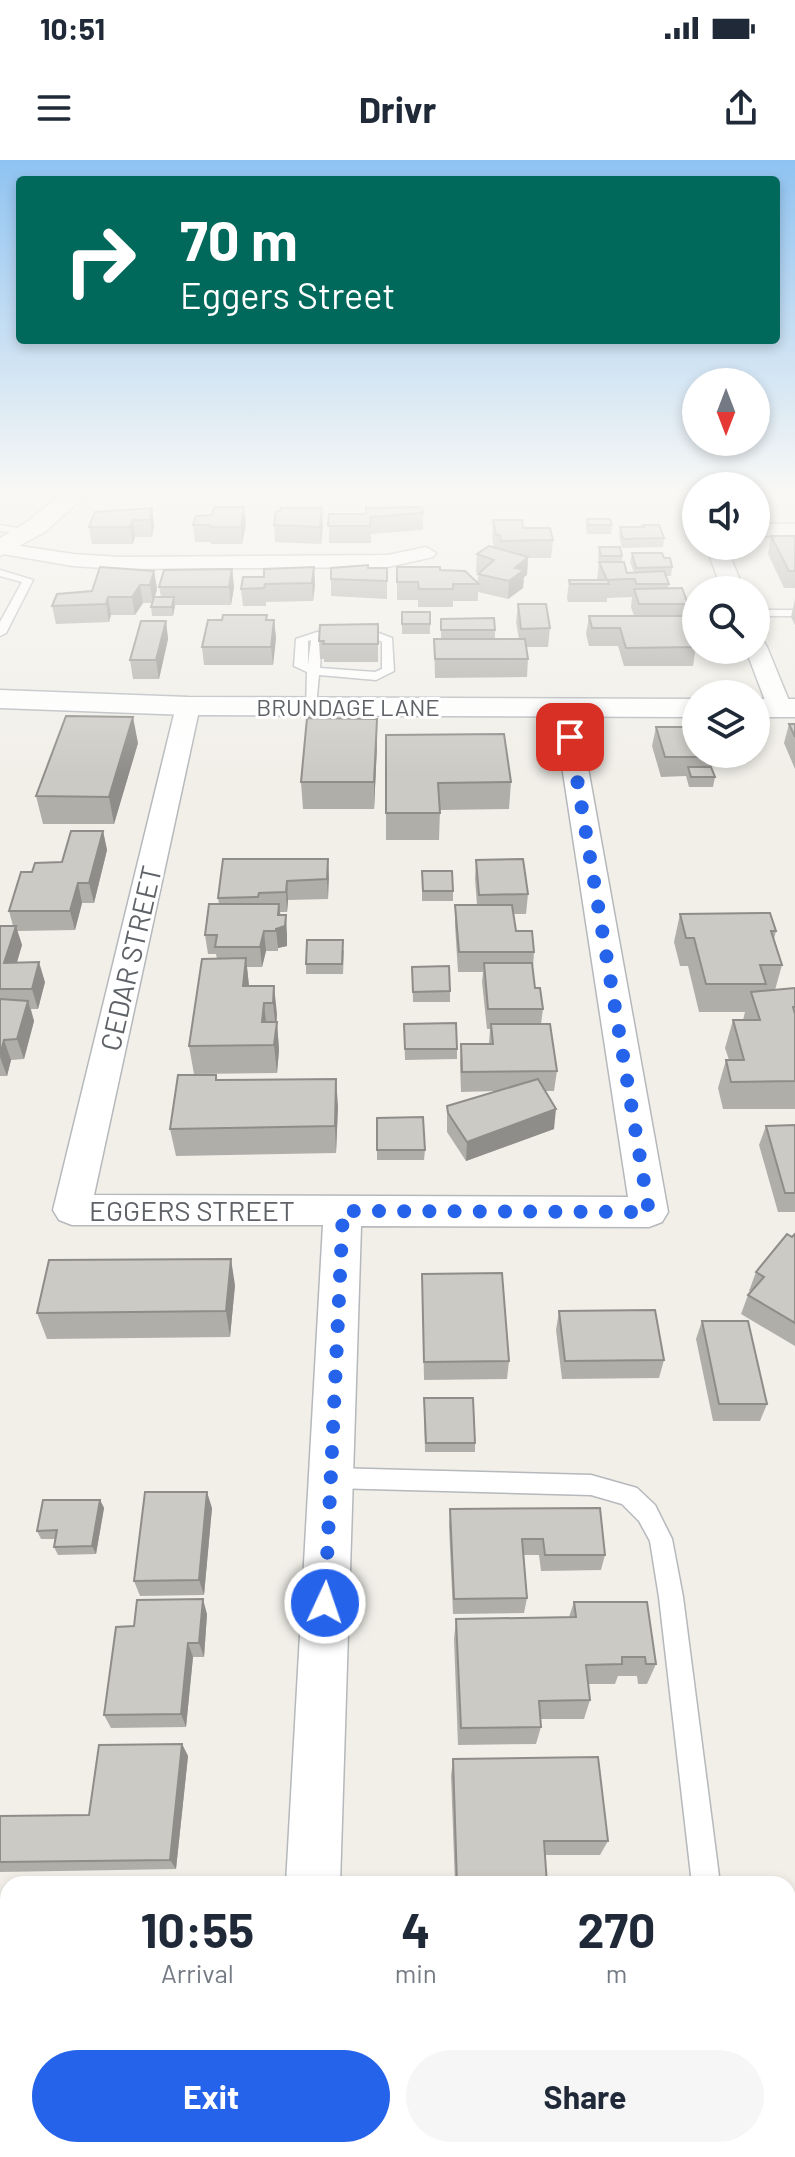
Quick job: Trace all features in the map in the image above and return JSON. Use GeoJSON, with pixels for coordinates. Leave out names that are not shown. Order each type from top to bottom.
{"type":"FeatureCollection","features":[{"type":"Feature","properties":{"kind":"main road","name":"BRUNDAGE LANE"},"geometry":{"type":"LineString","coordinates":[[0,699],[188,706],[682,708]]}},
{"type":"Feature","properties":{"kind":"street"},"geometry":{"type":"LineString","coordinates":[[762,664],[777,708]]}},
{"type":"Feature","properties":{"kind":"street","name":"CEDAR STREET"},"geometry":{"type":"LineString","coordinates":[[72,1210],[188,706]]}},
{"type":"Feature","properties":{"kind":"street","name":"EGGERS STREET"},"geometry":{"type":"LineString","coordinates":[[72,1210],[649,1212],[565,707]]}},
{"type":"Feature","properties":{"kind":"street"},"geometry":{"type":"LineString","coordinates":[[313,1876],[343,1211]]}},
{"type":"Feature","properties":{"kind":"lane"},"geometry":{"type":"LineString","coordinates":[[0,633],[4,616],[23,588]]}},
{"type":"Feature","properties":{"kind":"lane"},"geometry":{"type":"LineString","coordinates":[[770,613],[795,613]]}},
{"type":"Feature","properties":{"kind":"lane"},"geometry":{"type":"LineString","coordinates":[[310,706],[313,672],[317,635],[376,635],[388,640],[388,671],[376,676],[367,673],[313,672]]}},
{"type":"Feature","properties":{"kind":"lane"},"geometry":{"type":"LineString","coordinates":[[376,676],[376,706]]}},
{"type":"Feature","properties":{"kind":"lane"},"geometry":{"type":"LineString","coordinates":[[331,1478],[591,1485],[629,1495],[647,1513],[661,1539],[671,1597],[705,1876]]}},
{"type":"Feature","properties":{"kind":"building"},"geometry":{"type":"Polygon","coordinates":[[[93,588],[138,588],[132,597],[108,597],[106,604],[52,606],[57,594],[92,591],[93,588]]]}},
{"type":"Feature","properties":{"kind":"building"},"geometry":{"type":"Polygon","coordinates":[[[682,588],[682,604],[639,604],[634,589],[682,588]]]}},
{"type":"Feature","properties":{"kind":"building"},"geometry":{"type":"Polygon","coordinates":[[[154,597],[174,597],[172,607],[151,607],[154,597]]]}},
{"type":"Feature","properties":{"kind":"building"},"geometry":{"type":"Polygon","coordinates":[[[518,604],[546,604],[550,628],[521,629],[518,604]]]}},
{"type":"Feature","properties":{"kind":"building"},"geometry":{"type":"Polygon","coordinates":[[[402,612],[430,612],[430,624],[402,624],[402,612]]]}},
{"type":"Feature","properties":{"kind":"building"},"geometry":{"type":"Polygon","coordinates":[[[223,615],[267,615],[266,620],[274,620],[271,647],[202,647],[208,620],[222,620],[223,615]]]}},
{"type":"Feature","properties":{"kind":"building"},"geometry":{"type":"Polygon","coordinates":[[[589,616],[682,616],[682,647],[626,648],[620,628],[592,628],[589,616]]]}},
{"type":"Feature","properties":{"kind":"building"},"geometry":{"type":"Polygon","coordinates":[[[494,618],[495,630],[441,630],[441,619],[494,618]]]}},
{"type":"Feature","properties":{"kind":"building"},"geometry":{"type":"Polygon","coordinates":[[[141,621],[166,621],[156,660],[130,660],[141,621]]]}},
{"type":"Feature","properties":{"kind":"building"},"geometry":{"type":"Polygon","coordinates":[[[378,624],[378,644],[323,644],[324,641],[319,641],[320,625],[378,624]]]}},
{"type":"Feature","properties":{"kind":"building"},"geometry":{"type":"Polygon","coordinates":[[[434,639],[525,639],[528,659],[435,659],[434,639]]]}},
{"type":"Feature","properties":{"kind":"building"},"geometry":{"type":"Polygon","coordinates":[[[66,716],[133,717],[109,797],[36,796],[66,716]]]}},
{"type":"Feature","properties":{"kind":"building"},"geometry":{"type":"Polygon","coordinates":[[[307,718],[377,719],[374,782],[301,782],[307,718]]]}},
{"type":"Feature","properties":{"kind":"building"},"geometry":{"type":"Polygon","coordinates":[[[656,727],[682,727],[682,757],[665,757],[656,727]]]}},
{"type":"Feature","properties":{"kind":"building"},"geometry":{"type":"Polygon","coordinates":[[[504,734],[511,782],[438,783],[440,813],[386,813],[386,735],[504,734]]]}},
{"type":"Feature","properties":{"kind":"building"},"geometry":{"type":"Polygon","coordinates":[[[688,768],[711,768],[715,777],[691,777],[688,768]]]}},
{"type":"Feature","properties":{"kind":"building"},"geometry":{"type":"Polygon","coordinates":[[[71,831],[103,831],[89,883],[78,883],[70,911],[9,911],[21,872],[32,872],[35,863],[62,862],[71,831]]]}},
{"type":"Feature","properties":{"kind":"building"},"geometry":{"type":"Polygon","coordinates":[[[223,859],[328,859],[327,879],[287,881],[286,892],[259,893],[258,897],[218,898],[223,859]]]}},
{"type":"Feature","properties":{"kind":"building"},"geometry":{"type":"Polygon","coordinates":[[[523,859],[528,894],[479,895],[476,860],[523,859]]]}},
{"type":"Feature","properties":{"kind":"building"},"geometry":{"type":"Polygon","coordinates":[[[422,871],[452,871],[453,891],[423,891],[422,871]]]}},
{"type":"Feature","properties":{"kind":"building"},"geometry":{"type":"Polygon","coordinates":[[[209,904],[279,904],[278,915],[286,915],[285,926],[276,931],[264,931],[260,947],[215,947],[217,935],[205,935],[209,904]]]}},
{"type":"Feature","properties":{"kind":"building"},"geometry":{"type":"Polygon","coordinates":[[[455,905],[512,905],[516,931],[532,931],[534,952],[459,952],[455,905]]]}},
{"type":"Feature","properties":{"kind":"building"},"geometry":{"type":"Polygon","coordinates":[[[770,913],[776,931],[771,931],[782,965],[760,965],[766,984],[706,984],[694,938],[686,938],[680,914],[770,913]]]}},
{"type":"Feature","properties":{"kind":"building"},"geometry":{"type":"Polygon","coordinates":[[[0,926],[16,926],[4,963],[39,962],[32,989],[0,989],[0,926]]]}},
{"type":"Feature","properties":{"kind":"building"},"geometry":{"type":"Polygon","coordinates":[[[307,940],[343,940],[342,964],[306,964],[307,940]]]}},
{"type":"Feature","properties":{"kind":"building"},"geometry":{"type":"Polygon","coordinates":[[[246,958],[243,986],[274,986],[273,1003],[264,1003],[262,1022],[277,1022],[274,1045],[189,1046],[202,959],[246,958]]]}},
{"type":"Feature","properties":{"kind":"building"},"geometry":{"type":"Polygon","coordinates":[[[484,963],[532,963],[535,988],[540,988],[543,1009],[488,1009],[484,963]]]}},
{"type":"Feature","properties":{"kind":"building"},"geometry":{"type":"Polygon","coordinates":[[[449,966],[450,991],[413,992],[412,967],[449,966]]]}},
{"type":"Feature","properties":{"kind":"building"},"geometry":{"type":"Polygon","coordinates":[[[795,988],[795,1081],[731,1082],[726,1060],[744,1060],[733,1020],[760,1020],[751,992],[795,988]]]}},
{"type":"Feature","properties":{"kind":"building"},"geometry":{"type":"Polygon","coordinates":[[[0,999],[28,1001],[17,1039],[4,1040],[0,1055],[0,999]]]}},
{"type":"Feature","properties":{"kind":"building"},"geometry":{"type":"Polygon","coordinates":[[[456,1023],[457,1049],[405,1049],[404,1024],[456,1023]]]}},
{"type":"Feature","properties":{"kind":"building"},"geometry":{"type":"Polygon","coordinates":[[[491,1024],[550,1024],[557,1071],[462,1072],[461,1044],[493,1044],[491,1024]]]}},
{"type":"Feature","properties":{"kind":"building"},"geometry":{"type":"Polygon","coordinates":[[[178,1075],[216,1075],[216,1080],[336,1079],[335,1126],[170,1129],[178,1075]]]}},
{"type":"Feature","properties":{"kind":"building"},"geometry":{"type":"Polygon","coordinates":[[[538,1079],[556,1109],[467,1142],[448,1113],[447,1106],[538,1079]]]}},
{"type":"Feature","properties":{"kind":"building"},"geometry":{"type":"Polygon","coordinates":[[[423,1117],[425,1150],[377,1150],[377,1118],[423,1117]]]}},
{"type":"Feature","properties":{"kind":"building"},"geometry":{"type":"Polygon","coordinates":[[[795,1125],[795,1193],[785,1193],[766,1126],[795,1125]]]}},
{"type":"Feature","properties":{"kind":"building"},"geometry":{"type":"Polygon","coordinates":[[[787,1234],[792,1237],[795,1234],[795,1323],[748,1295],[764,1277],[756,1272],[787,1234]]]}},
{"type":"Feature","properties":{"kind":"building"},"geometry":{"type":"Polygon","coordinates":[[[231,1259],[226,1311],[37,1313],[49,1260],[231,1259]]]}},
{"type":"Feature","properties":{"kind":"building"},"geometry":{"type":"Polygon","coordinates":[[[502,1273],[509,1361],[424,1362],[422,1274],[502,1273]]]}},
{"type":"Feature","properties":{"kind":"building"},"geometry":{"type":"Polygon","coordinates":[[[655,1310],[664,1360],[565,1361],[559,1311],[655,1310]]]}},
{"type":"Feature","properties":{"kind":"building"},"geometry":{"type":"Polygon","coordinates":[[[702,1321],[748,1321],[767,1404],[719,1404],[702,1321]]]}},
{"type":"Feature","properties":{"kind":"building"},"geometry":{"type":"Polygon","coordinates":[[[424,1398],[473,1398],[475,1443],[426,1443],[424,1398]]]}},
{"type":"Feature","properties":{"kind":"building"},"geometry":{"type":"Polygon","coordinates":[[[145,1492],[207,1492],[199,1580],[134,1581],[145,1492]]]}},
{"type":"Feature","properties":{"kind":"building"},"geometry":{"type":"Polygon","coordinates":[[[43,1500],[100,1500],[92,1546],[54,1547],[57,1530],[37,1531],[43,1500]]]}},
{"type":"Feature","properties":{"kind":"building"},"geometry":{"type":"Polygon","coordinates":[[[600,1508],[605,1555],[545,1555],[543,1539],[522,1539],[527,1598],[454,1599],[450,1509],[600,1508]]]}},
{"type":"Feature","properties":{"kind":"building"},"geometry":{"type":"Polygon","coordinates":[[[203,1599],[199,1643],[188,1643],[181,1714],[104,1715],[116,1627],[134,1626],[137,1600],[203,1599]]]}},
{"type":"Feature","properties":{"kind":"building"},"geometry":{"type":"Polygon","coordinates":[[[574,1602],[647,1602],[656,1664],[646,1664],[645,1657],[622,1657],[622,1664],[586,1665],[590,1700],[539,1701],[541,1727],[461,1728],[456,1619],[576,1617],[574,1602]]]}},
{"type":"Feature","properties":{"kind":"building"},"geometry":{"type":"Polygon","coordinates":[[[182,1744],[170,1860],[0,1862],[0,1816],[89,1815],[99,1745],[182,1744]]]}},
{"type":"Feature","properties":{"kind":"building"},"geometry":{"type":"Polygon","coordinates":[[[598,1757],[608,1841],[544,1841],[546,1876],[457,1876],[453,1759],[598,1757]]]}},
{"type":"Feature","properties":{"kind":"route"},"geometry":{"type":"LineString","coordinates":[[325,1603],[343,1211],[649,1212],[570,737]]}}]}
